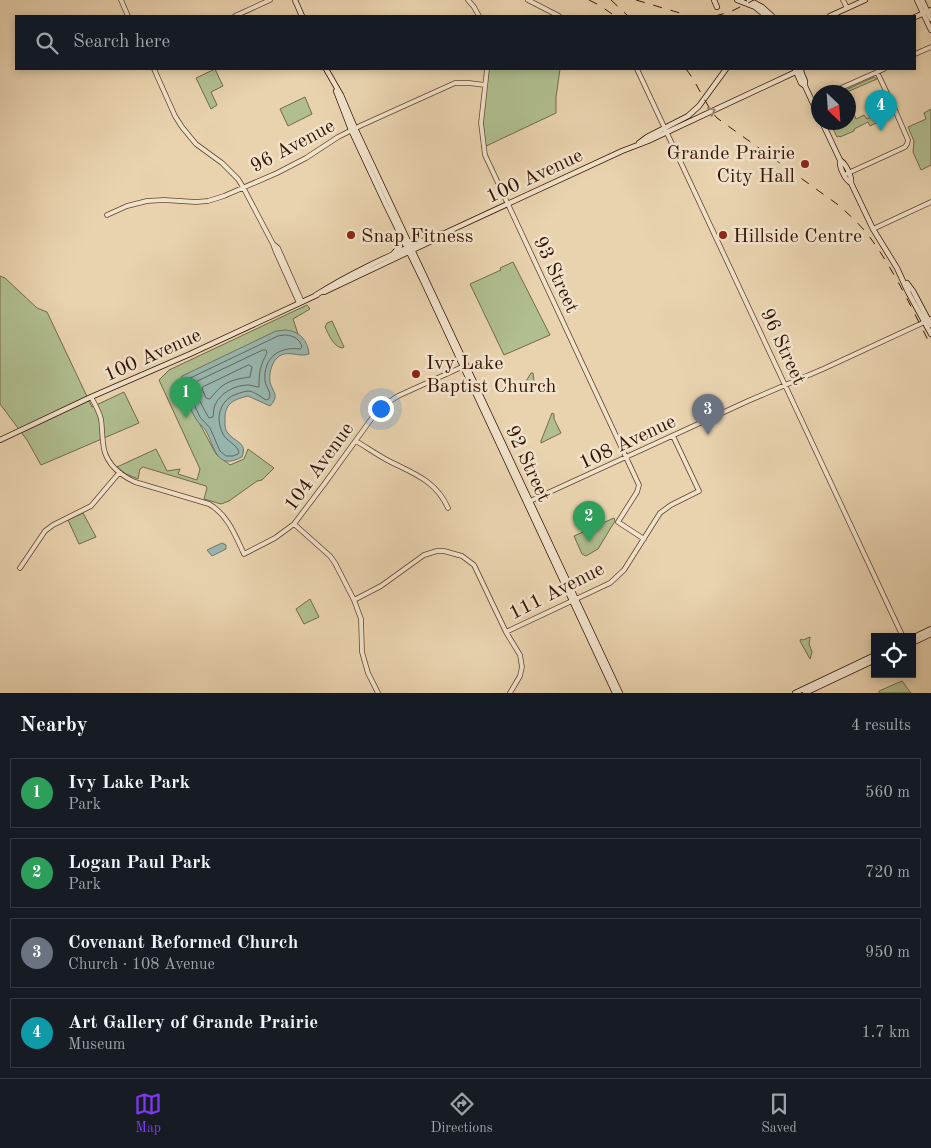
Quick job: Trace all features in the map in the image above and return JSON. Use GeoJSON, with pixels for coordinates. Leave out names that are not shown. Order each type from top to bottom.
{"type":"FeatureCollection","features":[{"type":"Feature","properties":{"kind":"main road"},"geometry":{"type":"LineString","coordinates":[[295,0],[302,15]]}},
{"type":"Feature","properties":{"kind":"main road"},"geometry":{"type":"LineString","coordinates":[[714,0],[717,7]]}},
{"type":"Feature","properties":{"kind":"main road"},"geometry":{"type":"LineString","coordinates":[[737,0],[755,7],[765,15]]}},
{"type":"Feature","properties":{"kind":"main road"},"geometry":{"type":"LineString","coordinates":[[749,0],[762,6],[771,15]]}},
{"type":"Feature","properties":{"kind":"main road"},"geometry":{"type":"LineString","coordinates":[[832,15],[865,0]]}},
{"type":"Feature","properties":{"kind":"main road"},"geometry":{"type":"LineString","coordinates":[[917,0],[927,11],[931,30]]}},
{"type":"Feature","properties":{"kind":"main road"},"geometry":{"type":"LineString","coordinates":[[922,0],[931,19]]}},
{"type":"Feature","properties":{"kind":"main road","name":"92 Street"},"geometry":{"type":"LineString","coordinates":[[326,70],[384,203],[410,249]]}},
{"type":"Feature","properties":{"kind":"main road"},"geometry":{"type":"LineString","coordinates":[[666,130],[694,111],[725,70]]}},
{"type":"Feature","properties":{"kind":"main road"},"geometry":{"type":"LineString","coordinates":[[799,70],[802,83],[811,99]]}},
{"type":"Feature","properties":{"kind":"main road","name":"100 Avenue"},"geometry":{"type":"LineString","coordinates":[[316,295],[330,290],[410,249],[440,237],[636,145],[647,137],[799,70]]}},
{"type":"Feature","properties":{"kind":"main road","name":"92 Street"},"geometry":{"type":"LineString","coordinates":[[353,129],[407,239],[574,600],[620,693]]}},
{"type":"Feature","properties":{"kind":"main road"},"geometry":{"type":"LineString","coordinates":[[826,130],[840,160],[840,164],[847,174],[847,181],[851,183],[873,229],[901,276],[908,292],[931,325]]}},
{"type":"Feature","properties":{"kind":"main road","name":"100 Avenue"},"geometry":{"type":"LineString","coordinates":[[0,440],[301,303],[343,278],[393,254],[410,249],[422,241],[445,233]]}},
{"type":"Feature","properties":{"kind":"main road"},"geometry":{"type":"LineString","coordinates":[[393,254],[400,246],[400,234]]}},
{"type":"Feature","properties":{"kind":"main road"},"geometry":{"type":"LineString","coordinates":[[407,239],[422,241]]}},
{"type":"Feature","properties":{"kind":"main road"},"geometry":{"type":"LineString","coordinates":[[928,320],[931,334]]}},
{"type":"Feature","properties":{"kind":"main road","name":"92 Street"},"geometry":{"type":"LineString","coordinates":[[574,600],[615,693]]}},
{"type":"Feature","properties":{"kind":"main road"},"geometry":{"type":"LineString","coordinates":[[916,636],[931,629]]}},
{"type":"Feature","properties":{"kind":"main road"},"geometry":{"type":"LineString","coordinates":[[916,641],[931,634]]}},
{"type":"Feature","properties":{"kind":"main road"},"geometry":{"type":"LineString","coordinates":[[805,693],[871,658]]}},
{"type":"Feature","properties":{"kind":"main road"},"geometry":{"type":"LineString","coordinates":[[795,693],[813,689],[871,662]]}},
{"type":"Feature","properties":{"kind":"street"},"geometry":{"type":"LineString","coordinates":[[120,0],[127,15]]}},
{"type":"Feature","properties":{"kind":"street"},"geometry":{"type":"LineString","coordinates":[[237,15],[270,0]]}},
{"type":"Feature","properties":{"kind":"street"},"geometry":{"type":"LineString","coordinates":[[468,0],[478,15]]}},
{"type":"Feature","properties":{"kind":"street"},"geometry":{"type":"LineString","coordinates":[[528,0],[557,15]]}},
{"type":"Feature","properties":{"kind":"street"},"geometry":{"type":"LineString","coordinates":[[843,0],[847,8]]}},
{"type":"Feature","properties":{"kind":"street"},"geometry":{"type":"LineString","coordinates":[[916,54],[931,47]]}},
{"type":"Feature","properties":{"kind":"street"},"geometry":{"type":"LineString","coordinates":[[154,70],[175,116],[188,134],[196,144],[226,166],[243,187],[301,303]]}},
{"type":"Feature","properties":{"kind":"street","name":"93 Street"},"geometry":{"type":"LineString","coordinates":[[487,70],[481,123],[484,155],[639,485],[637,492],[618,522],[644,538]]}},
{"type":"Feature","properties":{"kind":"street","name":"96 Street"},"geometry":{"type":"LineString","coordinates":[[637,70],[901,633]]}},
{"type":"Feature","properties":{"kind":"street"},"geometry":{"type":"LineString","coordinates":[[848,85],[882,70]]}},
{"type":"Feature","properties":{"kind":"street"},"geometry":{"type":"LineString","coordinates":[[847,174],[905,147],[908,142],[877,72]]}},
{"type":"Feature","properties":{"kind":"street","name":"96 Avenue"},"geometry":{"type":"LineString","coordinates":[[107,215],[127,206],[147,201],[188,202],[214,199],[277,173],[306,158],[329,142],[353,129],[455,83],[469,82],[485,85]]}},
{"type":"Feature","properties":{"kind":"street"},"geometry":{"type":"LineString","coordinates":[[873,229],[931,202]]}},
{"type":"Feature","properties":{"kind":"street","name":"108 Avenue"},"geometry":{"type":"LineString","coordinates":[[528,502],[928,320]]}},
{"type":"Feature","properties":{"kind":"street","name":"104 Avenue"},"geometry":{"type":"LineString","coordinates":[[119,473],[135,482],[209,504],[222,514],[228,522],[244,554],[276,538],[294,524],[375,413],[398,396],[464,365]]}},
{"type":"Feature","properties":{"kind":"street"},"geometry":{"type":"LineString","coordinates":[[776,390],[781,382],[781,376]]}},
{"type":"Feature","properties":{"kind":"street"},"geometry":{"type":"LineString","coordinates":[[20,568],[46,531],[53,525],[91,506],[119,473],[104,452],[100,417],[91,397]]}},
{"type":"Feature","properties":{"kind":"street","name":"111 Avenue"},"geometry":{"type":"LineString","coordinates":[[506,632],[610,583],[624,570],[660,513],[671,505],[699,491],[673,436]]}},
{"type":"Feature","properties":{"kind":"street"},"geometry":{"type":"LineString","coordinates":[[356,440],[384,458],[425,479],[438,491],[448,508]]}},
{"type":"Feature","properties":{"kind":"street"},"geometry":{"type":"LineString","coordinates":[[294,524],[333,560],[354,600],[361,619],[362,652],[368,673],[378,693]]}},
{"type":"Feature","properties":{"kind":"street"},"geometry":{"type":"LineString","coordinates":[[354,600],[381,586],[424,554],[437,551],[458,554],[474,565],[506,632],[522,660],[520,676],[510,693]]}},
{"type":"Feature","properties":{"kind":"green space"},"geometry":{"type":"Polygon","coordinates":[[[215,70],[223,86],[211,92],[217,105],[211,109],[196,78],[215,70]]]}},
{"type":"Feature","properties":{"kind":"green space"},"geometry":{"type":"Polygon","coordinates":[[[488,70],[560,70],[556,113],[482,148],[480,122],[488,70]]]}},
{"type":"Feature","properties":{"kind":"green space"},"geometry":{"type":"Polygon","coordinates":[[[874,77],[877,79],[856,88],[856,85],[874,77]]]}},
{"type":"Feature","properties":{"kind":"green space"},"geometry":{"type":"Polygon","coordinates":[[[305,97],[312,114],[288,126],[280,109],[305,97]]]}},
{"type":"Feature","properties":{"kind":"green space"},"geometry":{"type":"Polygon","coordinates":[[[889,105],[893,115],[886,119],[883,114],[878,116],[880,121],[870,126],[868,122],[856,128],[856,119],[864,115],[867,119],[885,110],[884,107],[889,105]]]}},
{"type":"Feature","properties":{"kind":"green space"},"geometry":{"type":"Polygon","coordinates":[[[931,109],[931,165],[921,170],[913,152],[914,141],[908,127],[926,119],[924,113],[931,109]]]}},
{"type":"Feature","properties":{"kind":"green space"},"geometry":{"type":"Polygon","coordinates":[[[834,130],[854,130],[840,137],[837,137],[834,130]]]}},
{"type":"Feature","properties":{"kind":"green space"},"geometry":{"type":"Polygon","coordinates":[[[513,262],[550,335],[504,355],[470,284],[501,270],[500,268],[513,262]]]}},
{"type":"Feature","properties":{"kind":"green space"},"geometry":{"type":"Polygon","coordinates":[[[0,276],[5,278],[37,308],[47,312],[92,407],[124,392],[139,423],[41,465],[27,440],[0,404],[0,276]]]}},
{"type":"Feature","properties":{"kind":"green space"},"geometry":{"type":"Polygon","coordinates":[[[307,305],[310,309],[293,319],[298,334],[282,331],[180,387],[216,454],[230,465],[244,459],[248,449],[274,468],[262,480],[257,481],[229,501],[221,504],[204,499],[206,486],[143,467],[140,469],[138,479],[126,474],[117,467],[156,449],[167,471],[180,469],[178,474],[197,480],[200,469],[159,380],[169,370],[307,305]]]}},
{"type":"Feature","properties":{"kind":"green space"},"geometry":{"type":"Polygon","coordinates":[[[332,321],[344,347],[342,348],[334,343],[325,327],[327,323],[332,321]]]}},
{"type":"Feature","properties":{"kind":"green space"},"geometry":{"type":"Polygon","coordinates":[[[531,373],[533,373],[534,381],[527,394],[519,392],[516,387],[525,383],[531,373]]]}},
{"type":"Feature","properties":{"kind":"green space"},"geometry":{"type":"Polygon","coordinates":[[[552,413],[561,433],[541,443],[541,441],[552,413]]]}},
{"type":"Feature","properties":{"kind":"green space"},"geometry":{"type":"Polygon","coordinates":[[[83,513],[96,537],[79,544],[68,520],[83,513]]]}},
{"type":"Feature","properties":{"kind":"green space"},"geometry":{"type":"Polygon","coordinates":[[[614,518],[615,521],[598,549],[586,556],[582,554],[574,536],[614,518]]]}},
{"type":"Feature","properties":{"kind":"green space"},"geometry":{"type":"Polygon","coordinates":[[[310,599],[319,617],[304,624],[296,609],[310,599]]]}},
{"type":"Feature","properties":{"kind":"green space"},"geometry":{"type":"Polygon","coordinates":[[[810,637],[809,644],[812,652],[810,659],[800,641],[810,637]]]}},
{"type":"Feature","properties":{"kind":"green space"},"geometry":{"type":"Polygon","coordinates":[[[902,681],[911,693],[879,693],[879,691],[902,681]]]}},
{"type":"Feature","properties":{"kind":"water"},"geometry":{"type":"Polygon","coordinates":[[[286,330],[295,332],[302,337],[307,344],[309,354],[284,354],[276,359],[270,373],[270,382],[275,399],[270,406],[248,396],[233,401],[230,404],[225,416],[226,429],[242,445],[243,452],[242,457],[233,461],[222,459],[214,450],[206,431],[196,419],[180,387],[182,376],[276,331],[286,330]]]}},
{"type":"Feature","properties":{"kind":"water"},"geometry":{"type":"Polygon","coordinates":[[[222,543],[226,545],[226,549],[212,556],[207,550],[222,543]]]}},
{"type":"Feature","properties":{"kind":"railway"},"geometry":{"type":"LineString","coordinates":[[589,0],[614,15]]}},
{"type":"Feature","properties":{"kind":"railway"},"geometry":{"type":"LineString","coordinates":[[611,0],[627,15]]}},
{"type":"Feature","properties":{"kind":"railway"},"geometry":{"type":"LineString","coordinates":[[636,0],[687,15]]}},
{"type":"Feature","properties":{"kind":"railway"},"geometry":{"type":"LineString","coordinates":[[719,15],[730,12],[754,0]]}},
{"type":"Feature","properties":{"kind":"railway"},"geometry":{"type":"LineString","coordinates":[[687,70],[717,118],[837,204],[861,227],[890,268],[931,346]]}},
{"type":"Feature","properties":{"kind":"place","name":"Art Gallery of Grande Prairie"},"geometry":{"type":"Point","coordinates":[881,131]}},
{"type":"Feature","properties":{"kind":"place","name":"Grande Prairie City Hall"},"geometry":{"type":"Point","coordinates":[805,164]}},
{"type":"Feature","properties":{"kind":"place","name":"Snap Fitness"},"geometry":{"type":"Point","coordinates":[351,235]}},
{"type":"Feature","properties":{"kind":"place","name":"Hillside Centre"},"geometry":{"type":"Point","coordinates":[723,235]}},
{"type":"Feature","properties":{"kind":"place","name":"Ivy Lake Baptist Church"},"geometry":{"type":"Point","coordinates":[416,374]}},
{"type":"Feature","properties":{"kind":"place","name":"Ivy Lake Park"},"geometry":{"type":"Point","coordinates":[186,418]}},
{"type":"Feature","properties":{"kind":"place","name":"Covenant Reformed Church"},"geometry":{"type":"Point","coordinates":[708,435]}},
{"type":"Feature","properties":{"kind":"place","name":"Logan Paul Park"},"geometry":{"type":"Point","coordinates":[589,542]}}]}
